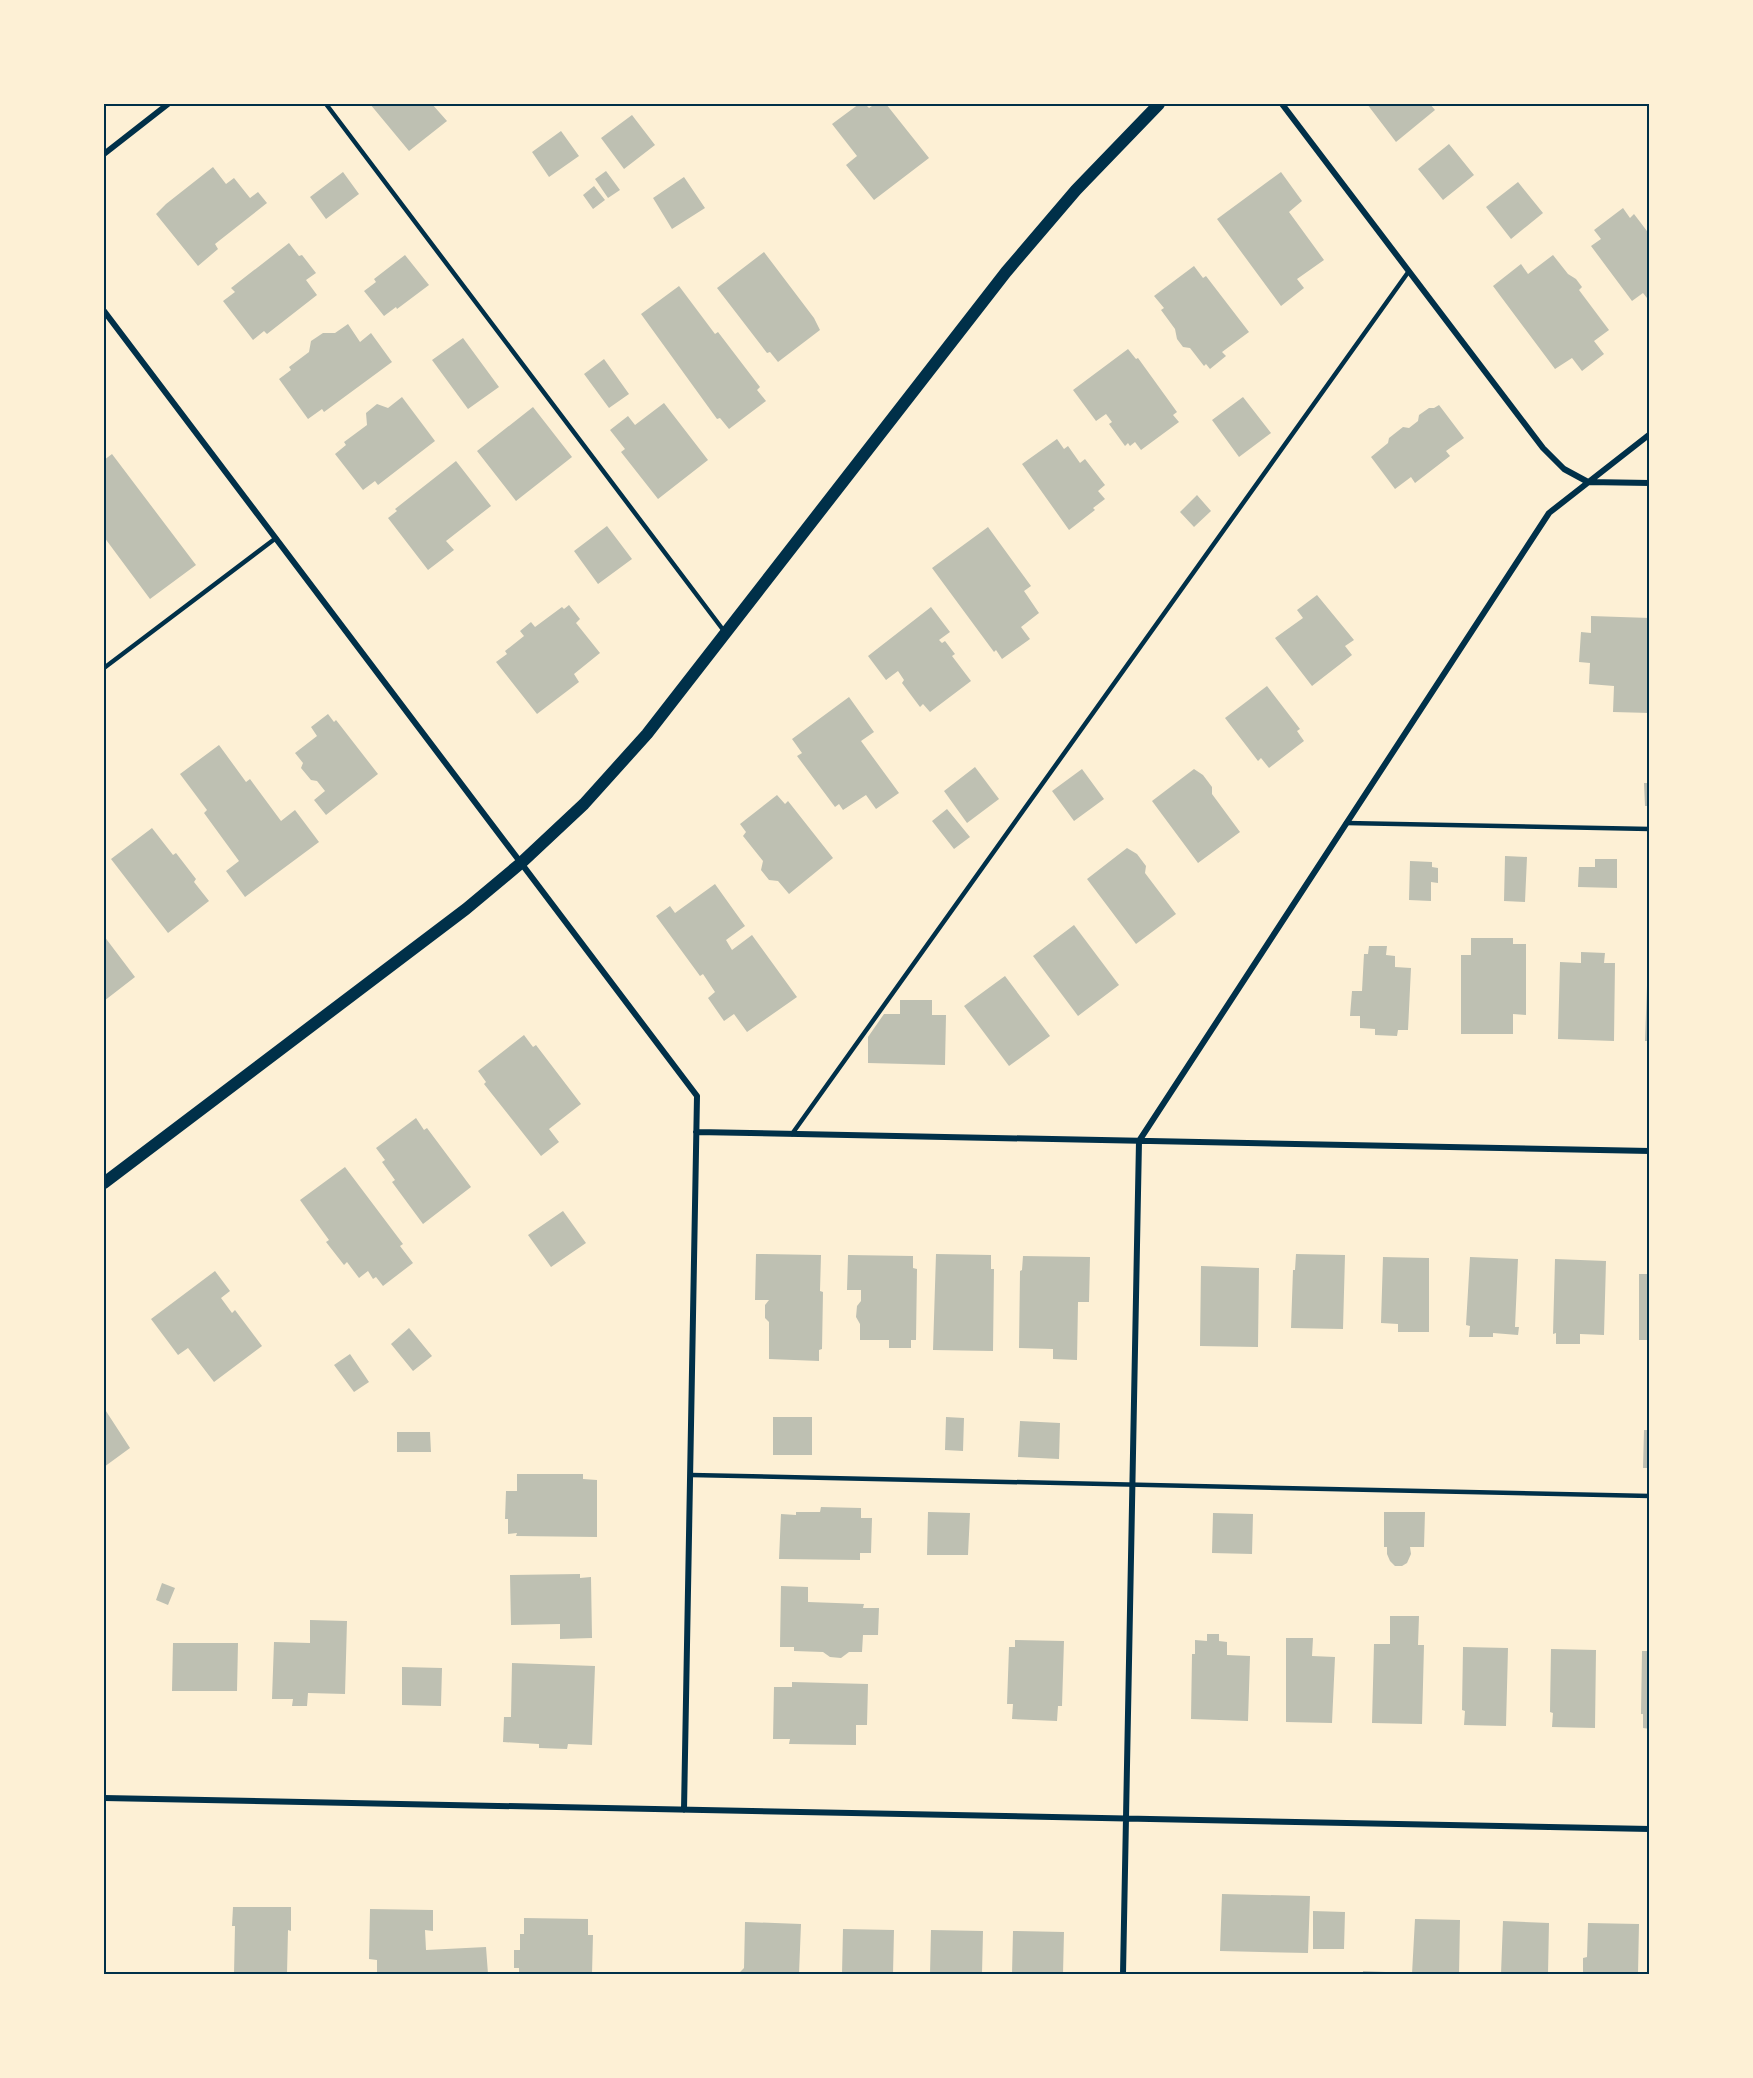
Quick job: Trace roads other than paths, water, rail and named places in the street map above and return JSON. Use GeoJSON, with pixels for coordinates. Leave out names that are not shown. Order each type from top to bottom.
{"type":"FeatureCollection","features":[{"type":"Feature","properties":{"kind":"main road"},"geometry":{"type":"LineString","coordinates":[[104,1183],[466,909],[584,804],[639,743],[1006,272],[1076,190],[1159,104]]}},
{"type":"Feature","properties":{"kind":"street"},"geometry":{"type":"LineString","coordinates":[[104,154],[168,104]]}},
{"type":"Feature","properties":{"kind":"street"},"geometry":{"type":"LineString","coordinates":[[1282,104],[1543,448],[1564,469],[1588,482],[1650,483]]}},
{"type":"Feature","properties":{"kind":"street"},"geometry":{"type":"LineString","coordinates":[[104,311],[697,1096],[684,1810]]}},
{"type":"Feature","properties":{"kind":"street"},"geometry":{"type":"LineString","coordinates":[[1123,1974],[1139,1141],[1549,513],[1650,434]]}},
{"type":"Feature","properties":{"kind":"street"},"geometry":{"type":"LineString","coordinates":[[696,1132],[1650,1150]]}},
{"type":"Feature","properties":{"kind":"street"},"geometry":{"type":"LineString","coordinates":[[104,1798],[1650,1828]]}},
{"type":"Feature","properties":{"kind":"lane"},"geometry":{"type":"LineString","coordinates":[[326,104],[726,633]]}},
{"type":"Feature","properties":{"kind":"lane"},"geometry":{"type":"LineString","coordinates":[[792,1134],[1409,271]]}},
{"type":"Feature","properties":{"kind":"lane"},"geometry":{"type":"LineString","coordinates":[[104,668],[276,538]]}},
{"type":"Feature","properties":{"kind":"lane"},"geometry":{"type":"LineString","coordinates":[[1346,823],[1650,829]]}},
{"type":"Feature","properties":{"kind":"lane"},"geometry":{"type":"LineString","coordinates":[[691,1475],[1650,1496]]}}]}
